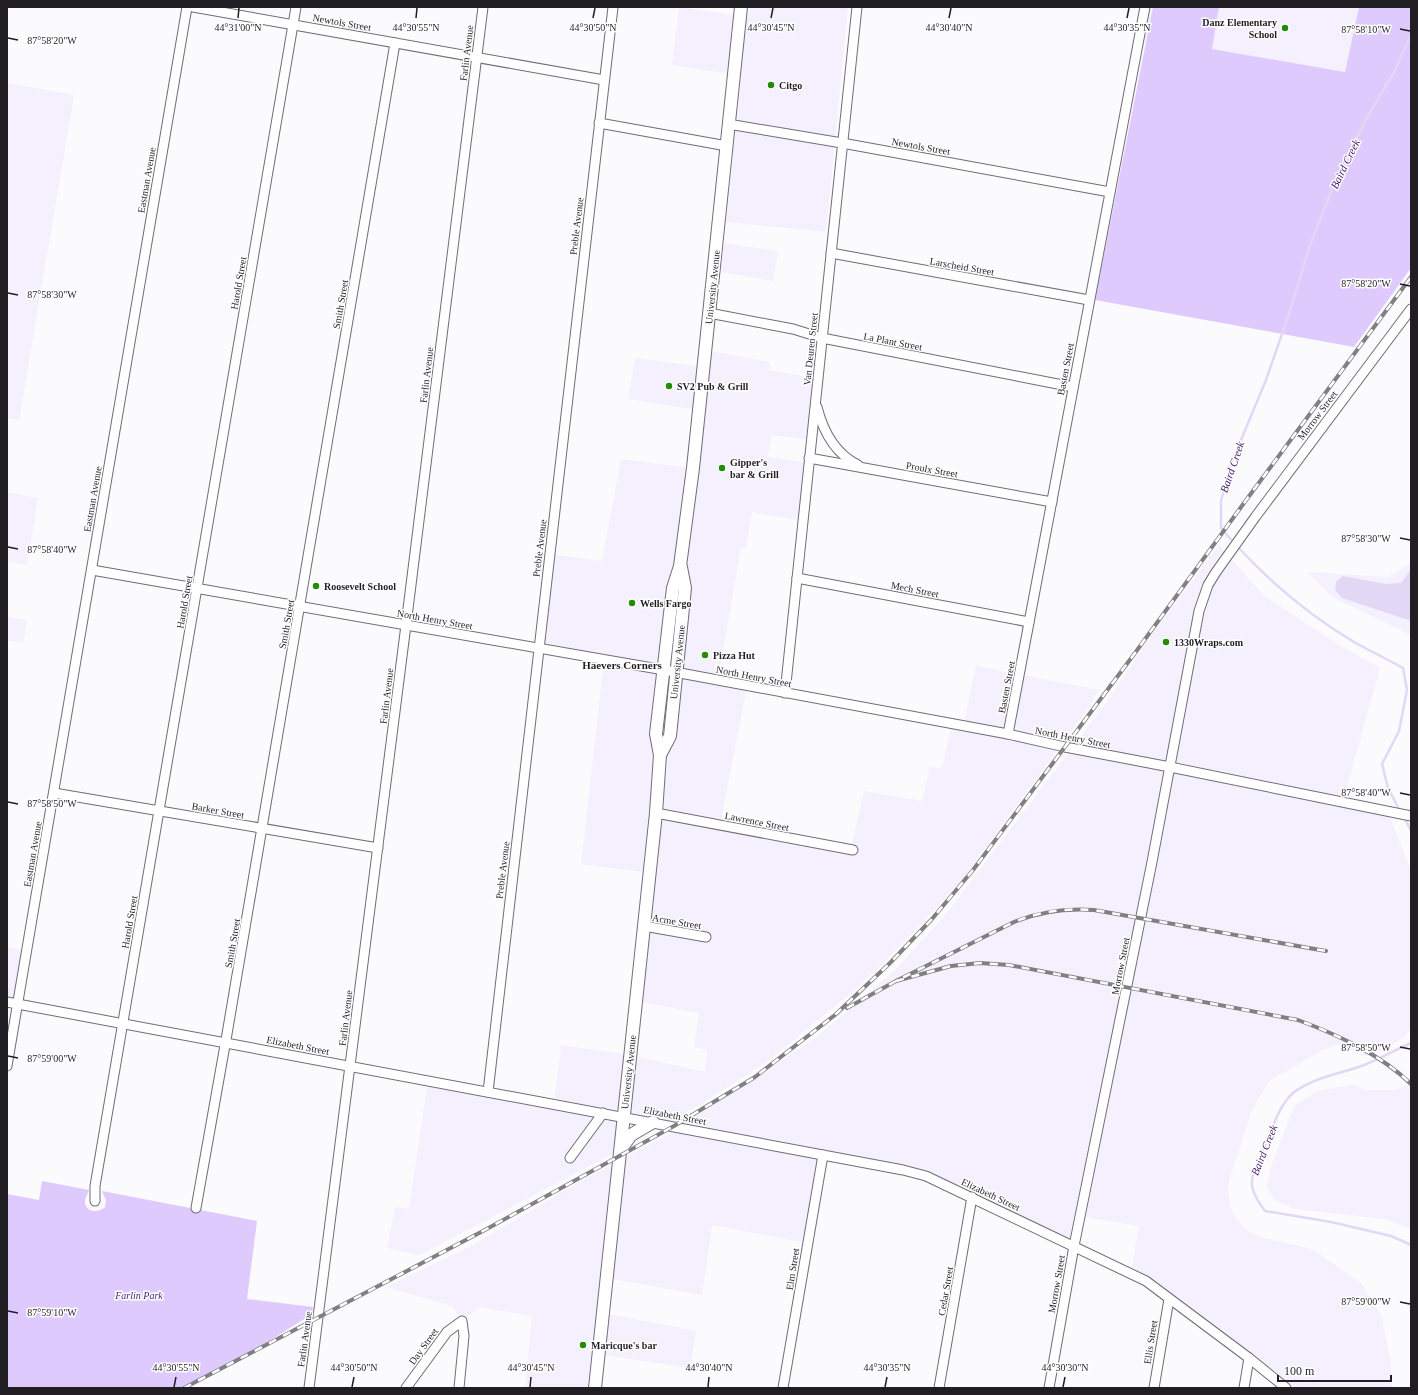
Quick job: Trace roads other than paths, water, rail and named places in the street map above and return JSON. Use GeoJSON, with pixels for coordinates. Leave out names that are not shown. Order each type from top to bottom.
{"type":"FeatureCollection","features":[{"type":"Feature","properties":{"kind":"main road","name":"University Avenue"},"geometry":{"type":"LineString","coordinates":[[595,1388],[656,813],[660,756],[656,734],[673,588],[680,566],[694,461],[741,7]]}},
{"type":"Feature","properties":{"kind":"main road","name":"University Avenue"},"geometry":{"type":"LineString","coordinates":[[660,756],[670,736],[685,588],[680,566]]}},
{"type":"Feature","properties":{"kind":"main road"},"geometry":{"type":"LineString","coordinates":[[620,1150],[631,1135],[653,1122]]}},
{"type":"Feature","properties":{"kind":"street","name":"Eastman Avenue"},"geometry":{"type":"LineString","coordinates":[[7,1066],[187,7]]}},
{"type":"Feature","properties":{"kind":"street","name":"Newtols Street"},"geometry":{"type":"LineString","coordinates":[[193,7],[604,80]]}},
{"type":"Feature","properties":{"kind":"street","name":"Harold Street"},"geometry":{"type":"LineString","coordinates":[[95,1201],[95,1186],[296,7]]}},
{"type":"Feature","properties":{"kind":"street","name":"Farlin Avenue"},"geometry":{"type":"LineString","coordinates":[[309,1388],[483,7]]}},
{"type":"Feature","properties":{"kind":"street","name":"Preble Avenue"},"geometry":{"type":"LineString","coordinates":[[488,1092],[613,7]]}},
{"type":"Feature","properties":{"kind":"street","name":"Van Deuren Street"},"geometry":{"type":"LineString","coordinates":[[785,693],[857,7]]}},
{"type":"Feature","properties":{"kind":"street","name":"Basten Street"},"geometry":{"type":"LineString","coordinates":[[1008,734],[1144,7]]}},
{"type":"Feature","properties":{"kind":"street","name":"Smith Street"},"geometry":{"type":"LineString","coordinates":[[196,1208],[226,1043],[395,43]]}},
{"type":"Feature","properties":{"kind":"street"},"geometry":{"type":"LineString","coordinates":[[599,123],[727,146]]}},
{"type":"Feature","properties":{"kind":"street","name":"Newtols Street"},"geometry":{"type":"LineString","coordinates":[[728,124],[842,143],[1110,192]]}},
{"type":"Feature","properties":{"kind":"street","name":"Larscheid Street"},"geometry":{"type":"LineString","coordinates":[[831,253],[1089,300]]}},
{"type":"Feature","properties":{"kind":"street","name":"Morrow Street"},"geometry":{"type":"LineString","coordinates":[[1049,1388],[1074,1246],[1127,987],[1199,611],[1208,585],[1242,536],[1411,309]]}},
{"type":"Feature","properties":{"kind":"street","name":"La Plant Street"},"geometry":{"type":"LineString","coordinates":[[709,314],[793,329],[822,338],[1073,387]]}},
{"type":"Feature","properties":{"kind":"street"},"geometry":{"type":"LineString","coordinates":[[816,397],[820,421],[833,444],[840,453],[849,460],[866,468]]}},
{"type":"Feature","properties":{"kind":"street","name":"Proulx Street"},"geometry":{"type":"LineString","coordinates":[[809,458],[1052,502]]}},
{"type":"Feature","properties":{"kind":"street","name":"North Henry Street"},"geometry":{"type":"LineString","coordinates":[[92,570],[676,672],[1008,734],[1065,747],[1411,816]]}},
{"type":"Feature","properties":{"kind":"street","name":"Mech Street"},"geometry":{"type":"LineString","coordinates":[[797,578],[1029,622]]}},
{"type":"Feature","properties":{"kind":"street","name":"Barker Street"},"geometry":{"type":"LineString","coordinates":[[54,793],[378,848]]}},
{"type":"Feature","properties":{"kind":"street","name":"Lawrence Street"},"geometry":{"type":"LineString","coordinates":[[656,813],[853,850]]}},
{"type":"Feature","properties":{"kind":"street","name":"Acme Street"},"geometry":{"type":"LineString","coordinates":[[644,926],[706,937]]}},
{"type":"Feature","properties":{"kind":"street","name":"Elizabeth Street"},"geometry":{"type":"LineString","coordinates":[[7,1002],[603,1114],[653,1122],[903,1170],[926,1176],[1146,1281],[1249,1358],[1286,1388]]}},
{"type":"Feature","properties":{"kind":"street"},"geometry":{"type":"LineString","coordinates":[[570,1158],[603,1114]]}},
{"type":"Feature","properties":{"kind":"street","name":"Elm Street"},"geometry":{"type":"LineString","coordinates":[[783,1388],[823,1155]]}},
{"type":"Feature","properties":{"kind":"street","name":"Cedar Street"},"geometry":{"type":"LineString","coordinates":[[939,1388],[972,1197]]}},
{"type":"Feature","properties":{"kind":"street","name":"Ellis Street"},"geometry":{"type":"LineString","coordinates":[[1154,1388],[1169,1299]]}},
{"type":"Feature","properties":{"kind":"street","name":"Day Street"},"geometry":{"type":"LineString","coordinates":[[406,1388],[447,1332],[462,1321],[464,1336],[458,1388]]}},
{"type":"Feature","properties":{"kind":"street"},"geometry":{"type":"LineString","coordinates":[[1244,1388],[1249,1358]]}},
{"type":"Feature","properties":{"kind":"waterway","name":"Baird Creek"},"geometry":{"type":"LineString","coordinates":[[1234,543],[1221,528],[1221,501],[1231,464],[1266,380],[1289,314],[1310,245],[1335,182],[1365,121],[1394,72],[1411,35]]}},
{"type":"Feature","properties":{"kind":"waterway","name":"Baird Creek"},"geometry":{"type":"LineString","coordinates":[[1237,546],[1277,586],[1323,622],[1354,642],[1403,668],[1407,690],[1399,731],[1382,764],[1388,788],[1400,811]]}},
{"type":"Feature","properties":{"kind":"waterway","name":"Baird Creek"},"geometry":{"type":"LineString","coordinates":[[1404,817],[1411,831]]}},
{"type":"Feature","properties":{"kind":"waterway","name":"Baird Creek"},"geometry":{"type":"LineString","coordinates":[[1411,1043],[1364,1065],[1318,1079],[1293,1093],[1283,1105],[1275,1121],[1255,1170],[1252,1182],[1255,1195],[1265,1211],[1331,1222],[1391,1236],[1411,1245]]}},
{"type":"Feature","properties":{"kind":"railway"},"geometry":{"type":"LineString","coordinates":[[184,1388],[483,1231],[674,1126],[755,1077],[835,1015],[890,963],[932,919],[973,870],[1135,653],[1411,277]]}},
{"type":"Feature","properties":{"kind":"railway"},"geometry":{"type":"LineString","coordinates":[[847,1008],[896,981],[1014,922],[1034,915],[1054,911],[1073,909],[1094,910],[1326,951]]}},
{"type":"Feature","properties":{"kind":"railway"},"geometry":{"type":"LineString","coordinates":[[896,981],[951,966],[980,963],[1009,965],[1298,1020],[1358,1046],[1386,1063],[1411,1084]]}},
{"type":"Feature","properties":{"kind":"place","name":"Danz Elementary School"},"geometry":{"type":"Point","coordinates":[1285,28]}},
{"type":"Feature","properties":{"kind":"place","name":"Citgo"},"geometry":{"type":"Point","coordinates":[771,85]}},
{"type":"Feature","properties":{"kind":"place","name":"SV2 Pub & Grill"},"geometry":{"type":"Point","coordinates":[669,386]}},
{"type":"Feature","properties":{"kind":"place","name":"Gipper's bar & Grill"},"geometry":{"type":"Point","coordinates":[722,468]}},
{"type":"Feature","properties":{"kind":"place","name":"Roosevelt School"},"geometry":{"type":"Point","coordinates":[316,586]}},
{"type":"Feature","properties":{"kind":"place","name":"Wells Fargo"},"geometry":{"type":"Point","coordinates":[632,603]}},
{"type":"Feature","properties":{"kind":"place","name":"1330Wraps.com"},"geometry":{"type":"Point","coordinates":[1166,642]}},
{"type":"Feature","properties":{"kind":"place","name":"Pizza Hut"},"geometry":{"type":"Point","coordinates":[705,655]}},
{"type":"Feature","properties":{"kind":"place","name":"Maricque's bar"},"geometry":{"type":"Point","coordinates":[583,1345]}},
{"type":"Feature","properties":{"kind":"district","name":"Haevers Corners"},"geometry":{"type":"Point","coordinates":[622,665]}},
{"type":"Feature","properties":{"kind":"park label","name":"Farlin Park"},"geometry":{"type":"Point","coordinates":[139,1295]}}]}
